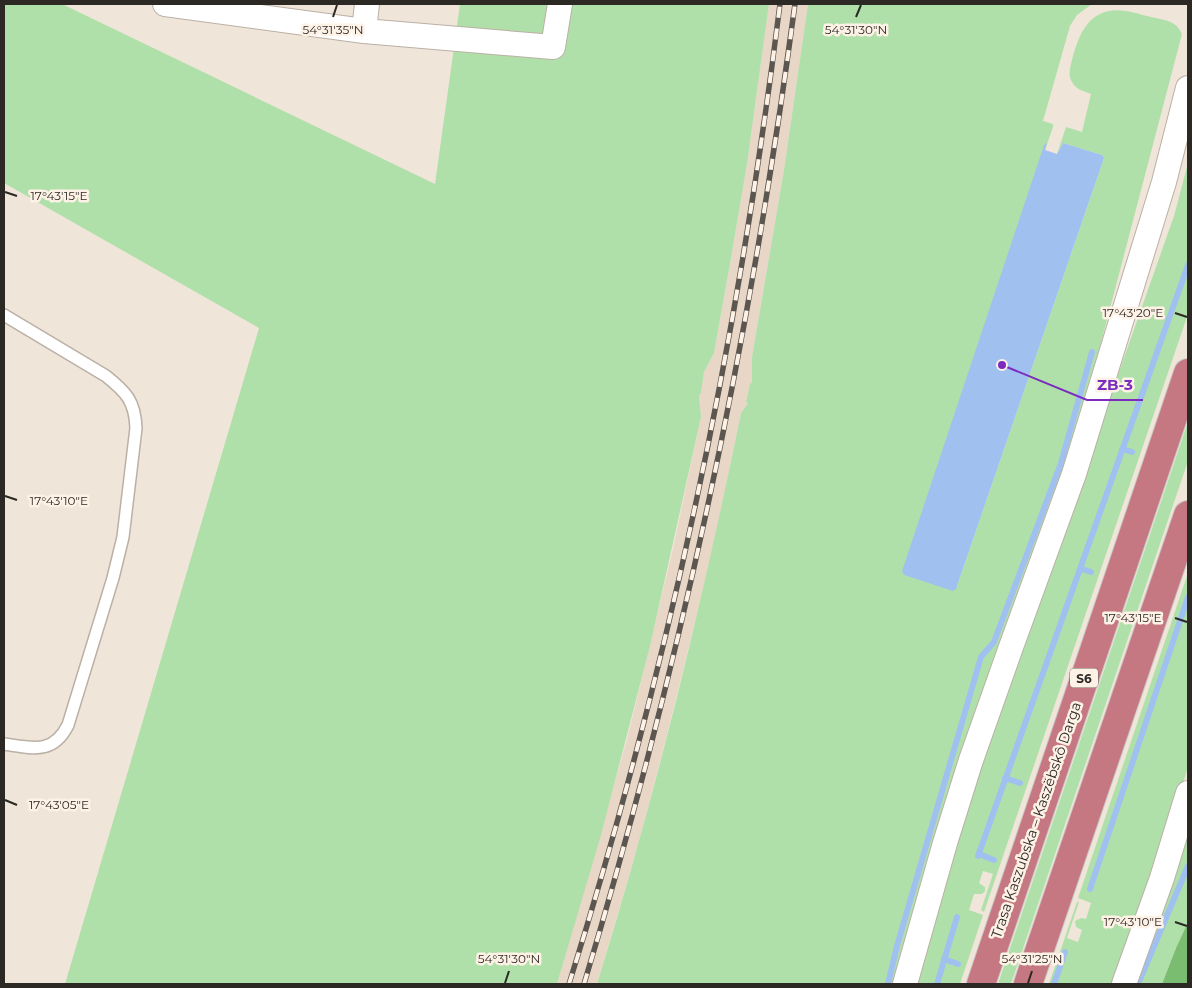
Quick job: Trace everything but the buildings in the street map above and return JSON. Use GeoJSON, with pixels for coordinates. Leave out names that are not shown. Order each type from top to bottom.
{"type":"FeatureCollection","features":[{"type":"Feature","properties":{"kind":"highway","name":"Trasa Kaszubska – Kaszëbskô Darga"},"geometry":{"type":"LineString","coordinates":[[981,984],[1188,373]]}},
{"type":"Feature","properties":{"kind":"highway"},"geometry":{"type":"LineString","coordinates":[[1028,984],[1188,515]]}},
{"type":"Feature","properties":{"kind":"street"},"geometry":{"type":"LineString","coordinates":[[165,4],[364,31],[553,47],[560,4]]}},
{"type":"Feature","properties":{"kind":"street"},"geometry":{"type":"LineString","coordinates":[[364,31],[367,4]]}},
{"type":"Feature","properties":{"kind":"street"},"geometry":{"type":"LineString","coordinates":[[905,984],[948,835],[980,734],[1072,482],[1164,182],[1188,88]]}},
{"type":"Feature","properties":{"kind":"street"},"geometry":{"type":"LineString","coordinates":[[1124,984],[1162,878],[1188,793]]}},
{"type":"Feature","properties":{"kind":"lane"},"geometry":{"type":"LineString","coordinates":[[4,315],[106,376],[119,386],[130,399],[135,412],[136,428],[124,537],[68,725],[63,736],[45,747],[34,748],[4,744]]}},
{"type":"Feature","properties":{"kind":"shaded area"},"geometry":{"type":"Polygon","coordinates":[[[769,4],[808,4],[784,170],[752,357],[752,382],[746,401],[748,403],[741,413],[711,558],[663,750],[638,845],[597,984],[557,984],[627,740],[673,549],[701,417],[699,395],[701,393],[704,372],[714,353],[731,258],[747,164],[769,4]]]}},
{"type":"Feature","properties":{"kind":"green space"},"geometry":{"type":"Polygon","coordinates":[[[4,4],[62,4],[435,184],[460,4],[769,4],[747,164],[714,353],[704,372],[701,393],[699,395],[701,417],[650,646],[601,835],[557,984],[65,984],[259,328],[4,183],[4,4]]]}},
{"type":"Feature","properties":{"kind":"green space"},"geometry":{"type":"Polygon","coordinates":[[[808,4],[1092,4],[1077,15],[1070,26],[1043,121],[1053,124],[1053,127],[1045,150],[956,589],[1104,158],[1102,155],[1063,143],[1057,154],[1066,127],[1082,132],[1091,94],[1078,89],[1071,79],[1070,66],[1078,41],[1089,22],[1101,14],[1114,10],[1169,21],[1182,34],[1071,457],[897,984],[597,984],[658,772],[694,629],[741,413],[748,403],[746,402],[752,382],[752,357],[784,170],[808,4]]]}},
{"type":"Feature","properties":{"kind":"green space"},"geometry":{"type":"Polygon","coordinates":[[[1188,163],[1188,314],[984,912],[981,910],[993,874],[983,871],[979,883],[985,887],[985,891],[982,894],[974,894],[969,910],[983,915],[960,984],[914,984],[957,831],[1174,216],[1188,163]]]}},
{"type":"Feature","properties":{"kind":"green space"},"geometry":{"type":"Polygon","coordinates":[[[1188,422],[1188,461],[1011,984],[998,984],[1188,422]]]}},
{"type":"Feature","properties":{"kind":"green space"},"geometry":{"type":"Polygon","coordinates":[[[1188,573],[1188,767],[1159,861],[1116,984],[1049,984],[1077,902],[1079,902],[1067,938],[1078,942],[1082,930],[1076,927],[1075,921],[1081,918],[1086,919],[1091,903],[1078,898],[1188,573]]]}},
{"type":"Feature","properties":{"kind":"green space"},"geometry":{"type":"Polygon","coordinates":[[[1188,820],[1188,922],[1162,984],[1133,984],[1188,820]]]}},
{"type":"Feature","properties":{"kind":"green space"},"geometry":{"type":"Polygon","coordinates":[[[1188,922],[1188,984],[1162,984],[1176,948],[1188,922]]]}},
{"type":"Feature","properties":{"kind":"water"},"geometry":{"type":"Polygon","coordinates":[[[1047,143],[1045,150],[1057,154],[1063,143],[1102,155],[1104,158],[956,589],[953,591],[904,575],[902,571],[1044,145],[1047,143]]]}},
{"type":"Feature","properties":{"kind":"waterway"},"geometry":{"type":"LineString","coordinates":[[978,856],[1188,265]]}},
{"type":"Feature","properties":{"kind":"waterway"},"geometry":{"type":"LineString","coordinates":[[888,984],[897,946],[981,657],[994,642],[1061,463],[1092,352]]}},
{"type":"Feature","properties":{"kind":"waterway"},"geometry":{"type":"LineString","coordinates":[[1122,449],[1132,452]]}},
{"type":"Feature","properties":{"kind":"waterway"},"geometry":{"type":"LineString","coordinates":[[1082,569],[1091,572]]}},
{"type":"Feature","properties":{"kind":"waterway"},"geometry":{"type":"LineString","coordinates":[[1090,889],[1188,597]]}},
{"type":"Feature","properties":{"kind":"waterway"},"geometry":{"type":"LineString","coordinates":[[1005,778],[1020,783]]}},
{"type":"Feature","properties":{"kind":"waterway"},"geometry":{"type":"LineString","coordinates":[[979,854],[994,860]]}},
{"type":"Feature","properties":{"kind":"waterway"},"geometry":{"type":"LineString","coordinates":[[1138,984],[1188,866]]}},
{"type":"Feature","properties":{"kind":"waterway"},"geometry":{"type":"LineString","coordinates":[[937,984],[957,917]]}},
{"type":"Feature","properties":{"kind":"waterway"},"geometry":{"type":"LineString","coordinates":[[1054,984],[1065,952]]}},
{"type":"Feature","properties":{"kind":"waterway"},"geometry":{"type":"LineString","coordinates":[[944,959],[958,964]]}},
{"type":"Feature","properties":{"kind":"railway"},"geometry":{"type":"LineString","coordinates":[[569,984],[605,864],[638,743],[697,499],[722,376],[744,252],[780,4]]}},
{"type":"Feature","properties":{"kind":"railway"},"geometry":{"type":"LineString","coordinates":[[584,984],[652,742],[709,498],[757,252],[795,4]]}},
{"type":"Feature","properties":{"kind":"place","name":"ZB-3"},"geometry":{"type":"Point","coordinates":[1002,365]}}]}
